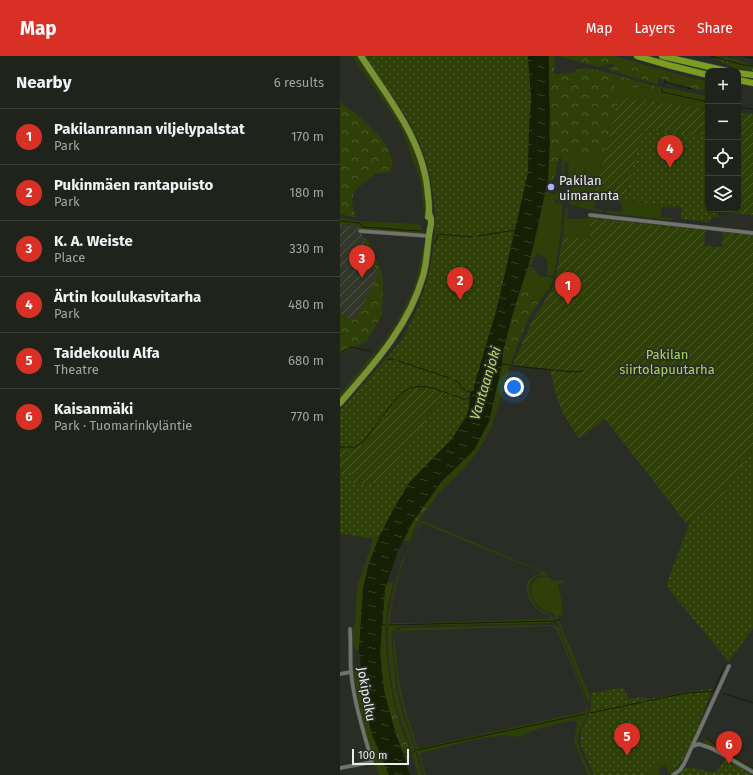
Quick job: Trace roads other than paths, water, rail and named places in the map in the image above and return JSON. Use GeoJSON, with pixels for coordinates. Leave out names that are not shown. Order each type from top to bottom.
{"type":"FeatureCollection","features":[{"type":"Feature","properties":{"kind":"highway"},"geometry":{"type":"LineString","coordinates":[[637,56],[705,74]]}},
{"type":"Feature","properties":{"kind":"highway"},"geometry":{"type":"LineString","coordinates":[[662,56],[714,68]]}},
{"type":"Feature","properties":{"kind":"highway"},"geometry":{"type":"LineString","coordinates":[[741,73],[753,75]]}},
{"type":"Feature","properties":{"kind":"highway"},"geometry":{"type":"LineString","coordinates":[[741,81],[753,83]]}},
{"type":"Feature","properties":{"kind":"main road"},"geometry":{"type":"LineString","coordinates":[[340,403],[382,353],[410,311],[424,273],[431,224],[428,189],[414,143],[397,109],[361,56]]}},
{"type":"Feature","properties":{"kind":"street"},"geometry":{"type":"LineString","coordinates":[[590,215],[753,232]]}},
{"type":"Feature","properties":{"kind":"street"},"geometry":{"type":"LineString","coordinates":[[360,231],[429,236]]}},
{"type":"Feature","properties":{"kind":"street","name":"Jokipolku"},"geometry":{"type":"LineString","coordinates":[[340,768],[372,762],[356,702],[351,672],[352,648],[350,629]]}},
{"type":"Feature","properties":{"kind":"street"},"geometry":{"type":"LineString","coordinates":[[674,775],[684,764],[729,666]]}},
{"type":"Feature","properties":{"kind":"street"},"geometry":{"type":"LineString","coordinates":[[340,674],[351,672]]}},
{"type":"Feature","properties":{"kind":"street"},"geometry":{"type":"LineString","coordinates":[[693,746],[699,744],[713,749],[753,772]]}},
{"type":"Feature","properties":{"kind":"water","name":"Vantaanjoki"},"geometry":{"type":"Polygon","coordinates":[[[528,56],[549,56],[550,141],[548,180],[530,260],[513,313],[503,351],[502,364],[489,422],[474,450],[441,482],[412,523],[398,551],[385,589],[380,652],[384,691],[395,731],[410,775],[389,775],[371,732],[364,700],[359,649],[363,588],[369,563],[379,537],[393,510],[409,483],[451,440],[469,409],[470,392],[474,390],[497,308],[528,173],[531,97],[528,56]]]}},
{"type":"Feature","properties":{"kind":"waterway"},"geometry":{"type":"LineString","coordinates":[[711,56],[753,66]]}},
{"type":"Feature","properties":{"kind":"waterway"},"geometry":{"type":"LineString","coordinates":[[745,57],[753,58]]}},
{"type":"Feature","properties":{"kind":"waterway"},"geometry":{"type":"LineString","coordinates":[[664,84],[665,80]]}},
{"type":"Feature","properties":{"kind":"waterway"},"geometry":{"type":"LineString","coordinates":[[665,82],[692,89]]}},
{"type":"Feature","properties":{"kind":"waterway"},"geometry":{"type":"LineString","coordinates":[[662,89],[662,92],[705,101]]}},
{"type":"Feature","properties":{"kind":"waterway"},"geometry":{"type":"LineString","coordinates":[[741,107],[753,109]]}},
{"type":"Feature","properties":{"kind":"waterway"},"geometry":{"type":"LineString","coordinates":[[340,221],[360,223],[362,227],[420,231]]}},
{"type":"Feature","properties":{"kind":"waterway"},"geometry":{"type":"LineString","coordinates":[[478,236],[516,230]]}},
{"type":"Feature","properties":{"kind":"waterway"},"geometry":{"type":"LineString","coordinates":[[435,243],[438,234],[473,237]]}},
{"type":"Feature","properties":{"kind":"waterway"},"geometry":{"type":"LineString","coordinates":[[340,353],[351,347],[370,351]]}},
{"type":"Feature","properties":{"kind":"waterway"},"geometry":{"type":"LineString","coordinates":[[387,360],[394,359]]}},
{"type":"Feature","properties":{"kind":"waterway"},"geometry":{"type":"LineString","coordinates":[[398,361],[449,378]]}},
{"type":"Feature","properties":{"kind":"waterway","name":"Vantaanjoki"},"geometry":{"type":"LineString","coordinates":[[502,364],[510,365]]}},
{"type":"Feature","properties":{"kind":"waterway"},"geometry":{"type":"LineString","coordinates":[[513,366],[573,372],[583,371]]}},
{"type":"Feature","properties":{"kind":"waterway","name":"Vantaanjoki"},"geometry":{"type":"LineString","coordinates":[[455,380],[463,389],[470,392]]}},
{"type":"Feature","properties":{"kind":"waterway"},"geometry":{"type":"LineString","coordinates":[[394,401],[400,394],[413,387],[420,386],[434,388],[449,394]]}},
{"type":"Feature","properties":{"kind":"waterway","name":"Vantaanjoki"},"geometry":{"type":"LineString","coordinates":[[453,395],[463,399],[469,398]]}},
{"type":"Feature","properties":{"kind":"waterway"},"geometry":{"type":"LineString","coordinates":[[340,447],[355,447],[363,442],[392,404]]}},
{"type":"Feature","properties":{"kind":"waterway"},"geometry":{"type":"LineString","coordinates":[[389,625],[555,621]]}},
{"type":"Feature","properties":{"kind":"waterway"},"geometry":{"type":"LineString","coordinates":[[714,690],[724,667]]}},
{"type":"Feature","properties":{"kind":"waterway"},"geometry":{"type":"LineString","coordinates":[[647,701],[687,693],[715,691]]}},
{"type":"Feature","properties":{"kind":"waterway"},"geometry":{"type":"LineString","coordinates":[[723,693],[753,703]]}},
{"type":"Feature","properties":{"kind":"waterway"},"geometry":{"type":"LineString","coordinates":[[590,713],[643,702]]}},
{"type":"Feature","properties":{"kind":"waterway"},"geometry":{"type":"LineString","coordinates":[[417,750],[585,714]]}},
{"type":"Feature","properties":{"kind":"waterway"},"geometry":{"type":"LineString","coordinates":[[706,738],[724,751],[753,768]]}},
{"type":"Feature","properties":{"kind":"waterway"},"geometry":{"type":"LineString","coordinates":[[404,755],[410,753]]}},
{"type":"Feature","properties":{"kind":"place","name":"Ärtin koulukasvitarha"},"geometry":{"type":"Point","coordinates":[670,168]}},
{"type":"Feature","properties":{"kind":"place","name":"Pakilan uimaranta"},"geometry":{"type":"Point","coordinates":[551,187]}},
{"type":"Feature","properties":{"kind":"place","name":"K. A. Weiste"},"geometry":{"type":"Point","coordinates":[362,278]}},
{"type":"Feature","properties":{"kind":"place","name":"Pukinmäen rantapuisto"},"geometry":{"type":"Point","coordinates":[460,300]}},
{"type":"Feature","properties":{"kind":"place","name":"Pakilanrannan viljelypalstat"},"geometry":{"type":"Point","coordinates":[568,305]}},
{"type":"Feature","properties":{"kind":"place","name":"Taidekoulu Alfa"},"geometry":{"type":"Point","coordinates":[627,756]}},
{"type":"Feature","properties":{"kind":"place","name":"Kaisanmäki"},"geometry":{"type":"Point","coordinates":[729,764]}},
{"type":"Feature","properties":{"kind":"park label","name":"Pakilan siirtolapuutarha"},"geometry":{"type":"Point","coordinates":[667,362]}}]}
